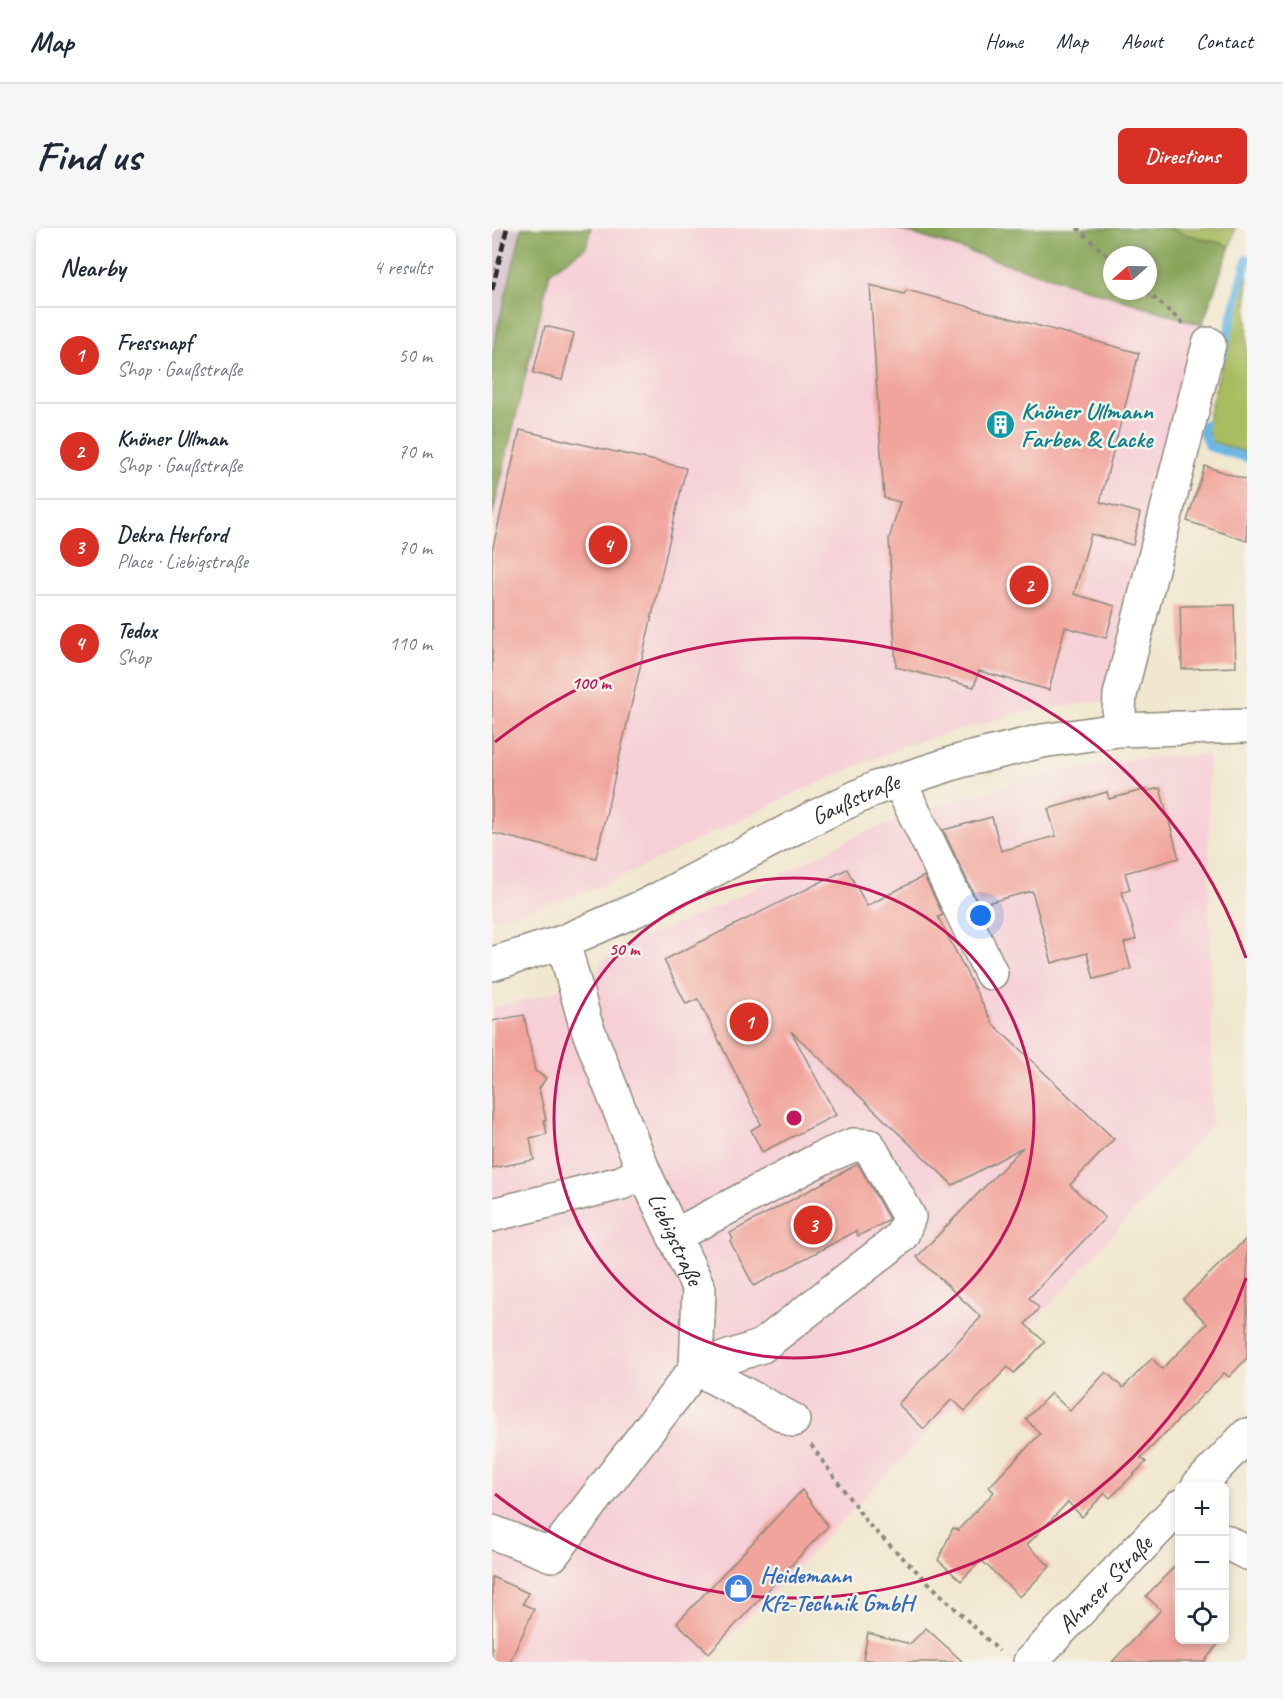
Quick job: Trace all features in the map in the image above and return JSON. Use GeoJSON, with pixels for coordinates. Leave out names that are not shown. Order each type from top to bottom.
{"type":"FeatureCollection","features":[{"type":"Feature","properties":{"kind":"street"},"geometry":{"type":"LineString","coordinates":[[1118,730],[1120,695],[1209,344]]}},
{"type":"Feature","properties":{"kind":"street","name":"Gaußstraße"},"geometry":{"type":"LineString","coordinates":[[492,964],[563,942],[649,904],[811,819],[876,788],[960,761],[1042,741],[1118,730],[1247,726]]}},
{"type":"Feature","properties":{"kind":"street"},"geometry":{"type":"LineString","coordinates":[[899,781],[991,973]]}},
{"type":"Feature","properties":{"kind":"street","name":"Liebigstraße"},"geometry":{"type":"LineString","coordinates":[[563,942],[585,1022],[644,1172],[699,1289],[696,1368]]}},
{"type":"Feature","properties":{"kind":"street"},"geometry":{"type":"LineString","coordinates":[[492,1532],[552,1555],[696,1368],[762,1346],[889,1247],[902,1235],[909,1217],[869,1146],[853,1145],[822,1158],[674,1236]]}},
{"type":"Feature","properties":{"kind":"street"},"geometry":{"type":"LineString","coordinates":[[492,1215],[621,1183],[644,1172]]}},
{"type":"Feature","properties":{"kind":"street"},"geometry":{"type":"LineString","coordinates":[[696,1368],[793,1420]]}},
{"type":"Feature","properties":{"kind":"street","name":"Ahmser Straße"},"geometry":{"type":"LineString","coordinates":[[1202,1482],[1247,1435]]}},
{"type":"Feature","properties":{"kind":"street","name":"Ahmser Straße"},"geometry":{"type":"LineString","coordinates":[[1016,1658],[1175,1509]]}},
{"type":"Feature","properties":{"kind":"street"},"geometry":{"type":"LineString","coordinates":[[1229,1544],[1247,1553]]}},
{"type":"Feature","properties":{"kind":"path"},"geometry":{"type":"LineString","coordinates":[[1077,228],[1103,252]]}},
{"type":"Feature","properties":{"kind":"path"},"geometry":{"type":"LineString","coordinates":[[1157,300],[1209,344]]}},
{"type":"Feature","properties":{"kind":"path"},"geometry":{"type":"LineString","coordinates":[[793,1420],[869,1525],[1016,1658]]}},
{"type":"Feature","properties":{"kind":"shaded area"},"geometry":{"type":"Polygon","coordinates":[[[493,228],[522,228],[492,352],[492,232],[493,228]]]}},
{"type":"Feature","properties":{"kind":"shaded area"},"geometry":{"type":"Polygon","coordinates":[[[591,228],[894,228],[1103,294],[1103,300],[1123,300],[1202,325],[1102,701],[1024,712],[905,745],[800,791],[598,888],[492,921],[492,517],[550,272],[586,247],[591,228]]]}},
{"type":"Feature","properties":{"kind":"shaded area"},"geometry":{"type":"Polygon","coordinates":[[[1208,754],[1212,1124],[1042,1314],[705,1662],[492,1662],[492,1008],[537,997],[596,977],[603,960],[624,945],[716,908],[858,835],[946,803],[1041,775],[1131,759],[1208,754]]]}},
{"type":"Feature","properties":{"kind":"green space"},"geometry":{"type":"Polygon","coordinates":[[[522,228],[591,228],[586,247],[550,272],[492,517],[492,352],[522,228]]]}},
{"type":"Feature","properties":{"kind":"green space"},"geometry":{"type":"Polygon","coordinates":[[[894,228],[1170,228],[1230,246],[1202,325],[1123,300],[1157,300],[1157,246],[1103,246],[1103,294],[894,228]]]}},
{"type":"Feature","properties":{"kind":"green space"},"geometry":{"type":"Polygon","coordinates":[[[1170,228],[1235,228],[1230,246],[1173,231],[1170,228]]]}},
{"type":"Feature","properties":{"kind":"green space"},"geometry":{"type":"Polygon","coordinates":[[[1247,267],[1247,453],[1210,441],[1206,425],[1247,267]]]}},
{"type":"Feature","properties":{"kind":"building","name":"Knöner Ullmann Farben & Lacke"},"geometry":{"type":"Polygon","coordinates":[[[870,285],[904,294],[907,290],[1139,353],[1100,502],[1140,513],[1133,545],[1091,534],[1074,594],[1115,606],[1106,638],[1065,627],[1049,690],[979,671],[974,687],[896,667],[889,539],[900,502],[884,498],[870,285]]]}},
{"type":"Feature","properties":{"kind":"building"},"geometry":{"type":"Polygon","coordinates":[[[545,326],[574,333],[562,380],[533,373],[545,326]]]}},
{"type":"Feature","properties":{"kind":"building"},"geometry":{"type":"Polygon","coordinates":[[[520,430],[686,468],[596,858],[492,833],[492,551],[520,430]]]}},
{"type":"Feature","properties":{"kind":"building"},"geometry":{"type":"Polygon","coordinates":[[[1205,466],[1247,480],[1247,541],[1187,521],[1205,466]]]}},
{"type":"Feature","properties":{"kind":"building"},"geometry":{"type":"Polygon","coordinates":[[[1234,605],[1236,667],[1182,669],[1180,606],[1234,605]]]}},
{"type":"Feature","properties":{"kind":"building"},"geometry":{"type":"Polygon","coordinates":[[[1160,788],[1179,858],[1125,873],[1130,890],[1122,892],[1136,939],[1124,943],[1131,969],[1094,979],[1087,953],[1052,963],[1032,891],[979,905],[943,830],[992,817],[1001,851],[1056,836],[1048,809],[1107,792],[1109,799],[1160,788]]]}},
{"type":"Feature","properties":{"kind":"building"},"geometry":{"type":"Polygon","coordinates":[[[847,869],[867,906],[924,876],[943,915],[938,917],[993,1024],[1114,1139],[1070,1185],[1105,1218],[1029,1298],[1039,1308],[1025,1324],[1045,1342],[1014,1373],[1008,1367],[965,1411],[952,1399],[924,1429],[898,1404],[981,1317],[917,1257],[1023,1147],[953,1185],[791,1031],[836,1115],[762,1152],[751,1130],[761,1124],[698,999],[686,1004],[664,960],[847,869]]]}},
{"type":"Feature","properties":{"kind":"building"},"geometry":{"type":"Polygon","coordinates":[[[524,1015],[535,1071],[546,1078],[539,1089],[547,1134],[530,1138],[534,1160],[492,1168],[492,1021],[524,1015]]]}},
{"type":"Feature","properties":{"kind":"building"},"geometry":{"type":"Polygon","coordinates":[[[858,1164],[888,1221],[858,1236],[856,1231],[754,1286],[730,1241],[733,1239],[730,1233],[858,1164]]]}},
{"type":"Feature","properties":{"kind":"building"},"geometry":{"type":"Polygon","coordinates":[[[1247,1238],[1247,1358],[1229,1377],[1224,1373],[1141,1458],[1146,1462],[1110,1498],[1105,1493],[1082,1517],[1068,1502],[1027,1545],[1050,1566],[1020,1597],[981,1560],[961,1581],[938,1560],[953,1528],[958,1530],[994,1492],[989,1487],[1040,1434],[1026,1419],[1051,1393],[1070,1411],[1106,1372],[1123,1388],[1152,1358],[1162,1369],[1207,1324],[1183,1299],[1247,1238]]]}},
{"type":"Feature","properties":{"kind":"building"},"geometry":{"type":"Polygon","coordinates":[[[802,1490],[828,1526],[709,1653],[677,1623],[802,1490]]]}},
{"type":"Feature","properties":{"kind":"building"},"geometry":{"type":"Polygon","coordinates":[[[1175,1566],[1175,1644],[1218,1644],[1204,1662],[1112,1662],[1161,1610],[1146,1596],[1175,1566]]]}},
{"type":"Feature","properties":{"kind":"building"},"geometry":{"type":"Polygon","coordinates":[[[492,1577],[528,1593],[523,1604],[534,1609],[510,1662],[492,1662],[492,1577]]]}},
{"type":"Feature","properties":{"kind":"building"},"geometry":{"type":"Polygon","coordinates":[[[926,1628],[963,1662],[881,1662],[863,1659],[868,1633],[910,1644],[926,1628]]]}},
{"type":"Feature","properties":{"kind":"waterway"},"geometry":{"type":"LineString","coordinates":[[1222,356],[1247,259]]}},
{"type":"Feature","properties":{"kind":"waterway"},"geometry":{"type":"LineString","coordinates":[[1204,424],[1203,434],[1210,447],[1247,458]]}},
{"type":"Feature","properties":{"kind":"railway"},"geometry":{"type":"LineString","coordinates":[[492,290],[507,228]]}},
{"type":"Feature","properties":{"kind":"place","name":"Knöner Ullmann Farben & Lacke"},"geometry":{"type":"Point","coordinates":[1000,425]}},
{"type":"Feature","properties":{"kind":"place","name":"Tedox"},"geometry":{"type":"Point","coordinates":[608,545]}},
{"type":"Feature","properties":{"kind":"place","name":"Knöner Ullman"},"geometry":{"type":"Point","coordinates":[1029,585]}},
{"type":"Feature","properties":{"kind":"place","name":"Fressnapf"},"geometry":{"type":"Point","coordinates":[749,1022]}},
{"type":"Feature","properties":{"kind":"place","name":"Dekra Herford"},"geometry":{"type":"Point","coordinates":[813,1225]}},
{"type":"Feature","properties":{"kind":"place","name":"Heidemann Kfz-Technik GmbH"},"geometry":{"type":"Point","coordinates":[739,1589]}}]}
